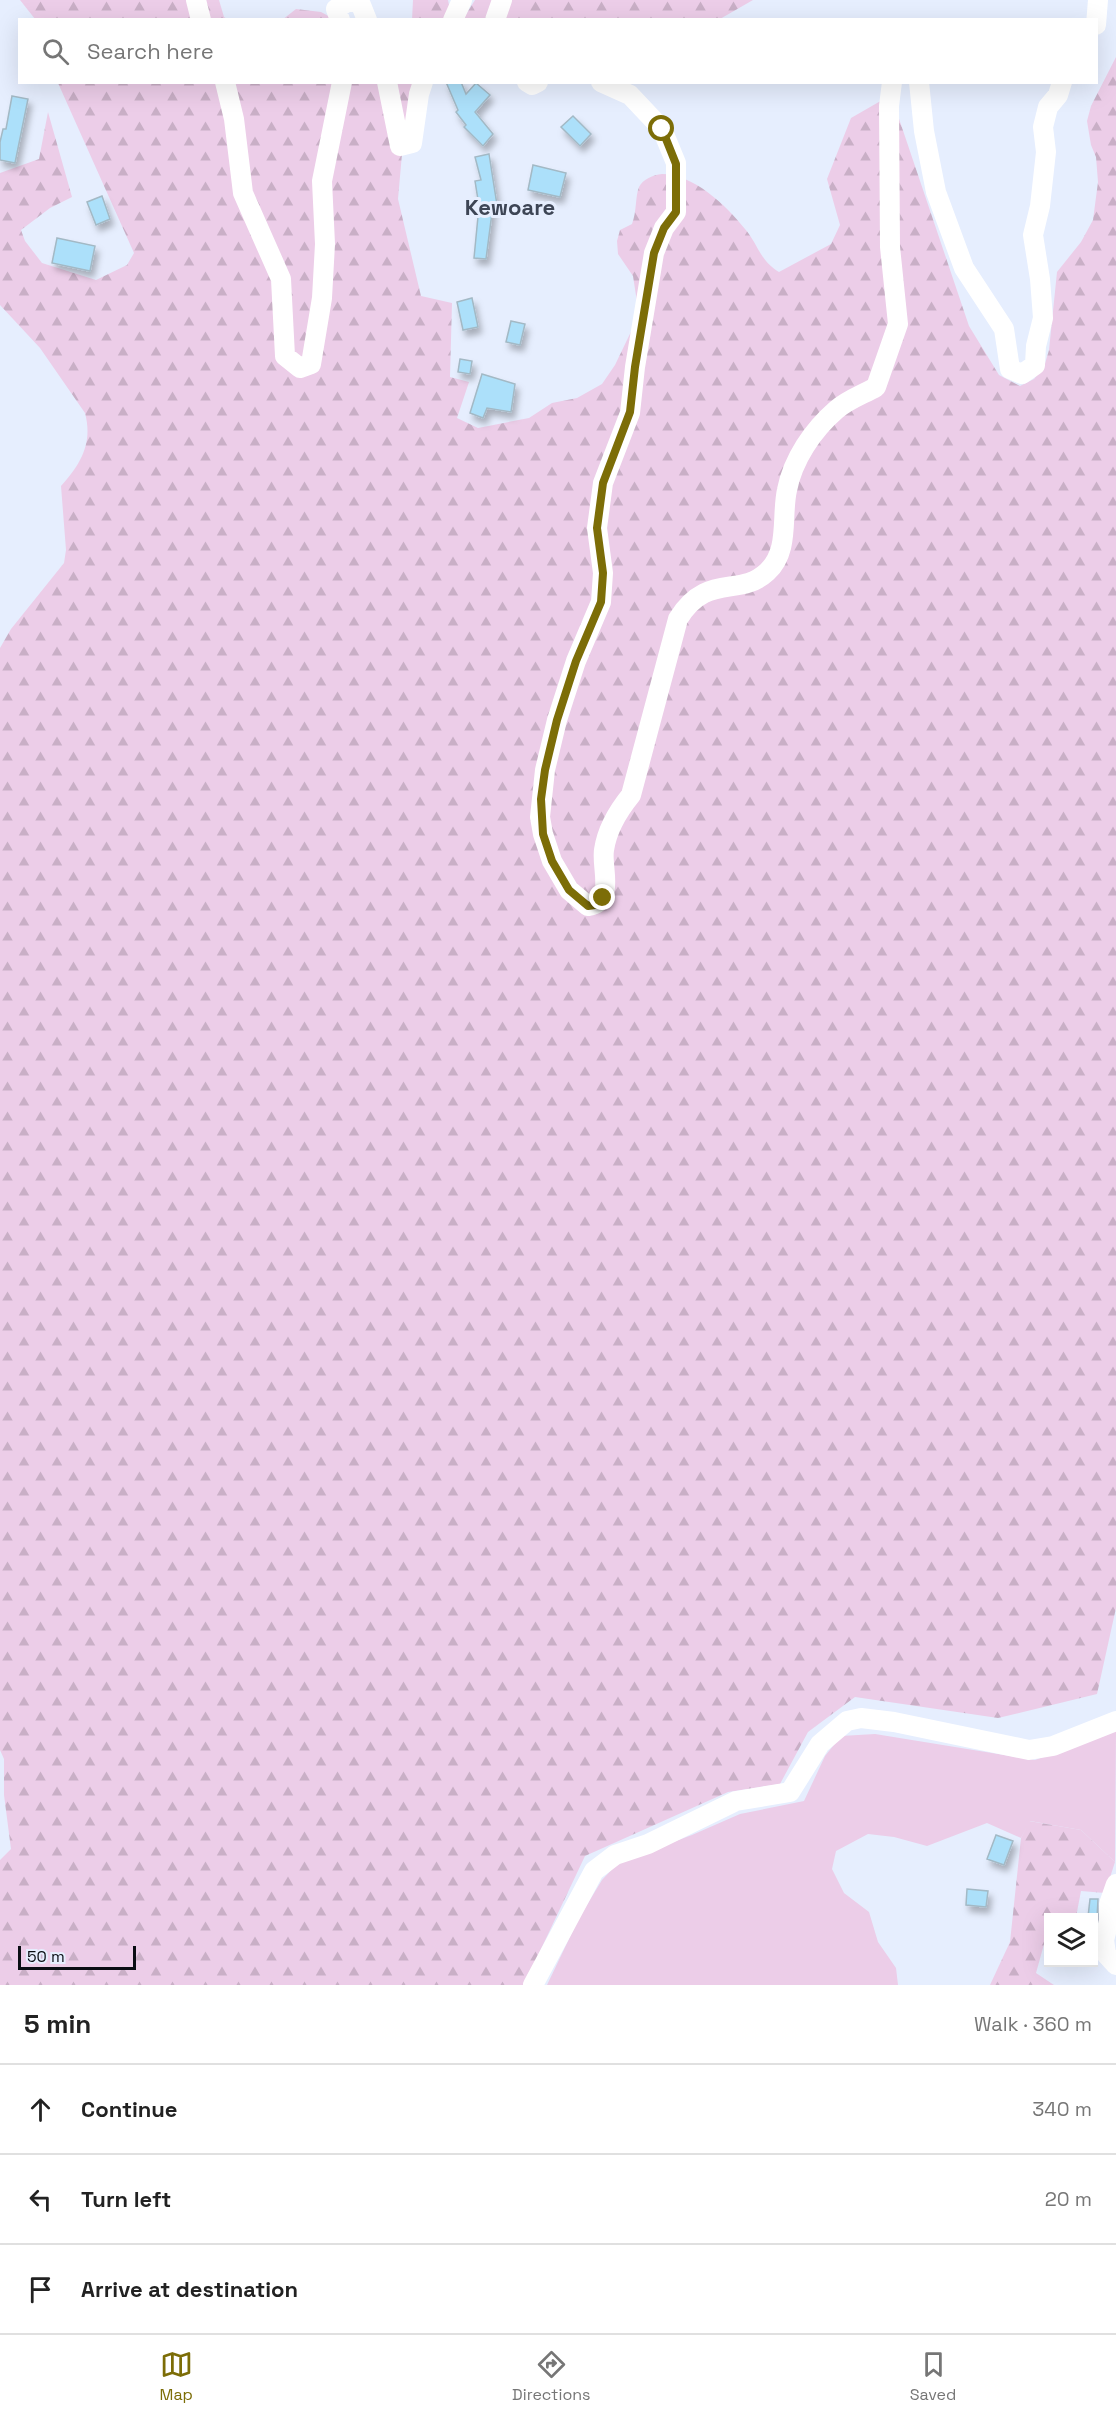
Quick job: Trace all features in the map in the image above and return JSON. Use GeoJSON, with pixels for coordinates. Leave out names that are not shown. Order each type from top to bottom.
{"type":"FeatureCollection","features":[{"type":"Feature","properties":{"kind":"street"},"geometry":{"type":"LineString","coordinates":[[195,0],[200,18]]}},
{"type":"Feature","properties":{"kind":"street"},"geometry":{"type":"LineString","coordinates":[[339,18],[336,9],[351,0],[362,5],[366,18]]}},
{"type":"Feature","properties":{"kind":"street"},"geometry":{"type":"LineString","coordinates":[[454,18],[462,0]]}},
{"type":"Feature","properties":{"kind":"street"},"geometry":{"type":"LineString","coordinates":[[496,18],[502,0]]}},
{"type":"Feature","properties":{"kind":"street"},"geometry":{"type":"LineString","coordinates":[[1097,18],[1098,0]]}},
{"type":"Feature","properties":{"kind":"street"},"geometry":{"type":"LineString","coordinates":[[225,84],[234,119],[243,193],[281,279],[285,356],[300,368],[311,364],[322,298],[325,244],[322,181],[342,84]]}},
{"type":"Feature","properties":{"kind":"street"},"geometry":{"type":"LineString","coordinates":[[387,84],[400,146],[412,143],[422,84]]}},
{"type":"Feature","properties":{"kind":"street"},"geometry":{"type":"LineString","coordinates":[[605,84],[630,95],[662,129],[676,164],[676,212],[664,228],[654,253],[630,412],[603,483],[597,528],[603,573],[601,602],[576,661],[557,720],[545,770],[540,817],[543,834],[552,861],[569,890],[588,906],[595,905],[603,898],[606,879],[604,851],[619,809],[631,795],[678,619],[687,605],[704,592],[727,585],[750,582],[767,573],[779,558],[783,541],[787,490],[794,465],[808,441],[837,409],[876,387],[898,324],[890,247],[889,106],[892,84]]}},
{"type":"Feature","properties":{"kind":"street"},"geometry":{"type":"LineString","coordinates":[[919,84],[924,131],[936,192],[964,268],[1004,329],[1010,369],[1022,374],[1035,365],[1036,346],[1043,318],[1033,235],[1041,206],[1046,152],[1043,127],[1048,107],[1058,95],[1061,84]]}},
{"type":"Feature","properties":{"kind":"street"},"geometry":{"type":"LineString","coordinates":[[533,1985],[594,1871],[615,1855],[648,1844],[736,1801],[790,1792],[819,1744],[847,1721],[861,1718],[894,1722],[1029,1750],[1053,1746],[1116,1720]]}},
{"type":"Feature","properties":{"kind":"street"},"geometry":{"type":"LineString","coordinates":[[1116,1884],[1109,1904],[1109,1921],[1104,1940],[1106,1954],[1116,1965]]}},
{"type":"Feature","properties":{"kind":"green space"},"geometry":{"type":"Polygon","coordinates":[[[20,0],[219,0],[226,18],[34,18],[20,0]]]}},
{"type":"Feature","properties":{"kind":"green space"},"geometry":{"type":"Polygon","coordinates":[[[413,0],[448,0],[458,17],[465,16],[475,0],[494,0],[487,18],[412,18],[413,0]]]}},
{"type":"Feature","properties":{"kind":"green space"},"geometry":{"type":"Polygon","coordinates":[[[511,0],[753,0],[722,18],[505,18],[511,0]]]}},
{"type":"Feature","properties":{"kind":"green space"},"geometry":{"type":"Polygon","coordinates":[[[296,9],[321,12],[332,18],[285,18],[296,9]]]}},
{"type":"Feature","properties":{"kind":"green space"},"geometry":{"type":"Polygon","coordinates":[[[1116,57],[1116,1608],[1097,1694],[998,1718],[855,1697],[808,1732],[780,1784],[728,1792],[585,1856],[524,1985],[0,1985],[0,1860],[11,1849],[4,1795],[4,1759],[0,1750],[0,648],[11,629],[64,563],[66,550],[61,486],[74,470],[84,452],[87,424],[85,413],[40,348],[0,305],[0,173],[39,159],[48,112],[72,197],[50,208],[21,230],[25,241],[42,263],[96,280],[127,265],[134,253],[58,84],[419,84],[402,154],[398,199],[421,296],[452,303],[450,377],[469,382],[457,418],[478,428],[529,418],[552,403],[577,398],[602,384],[615,365],[639,315],[633,276],[618,254],[617,241],[620,230],[632,224],[639,187],[643,182],[652,176],[674,175],[708,192],[737,220],[768,263],[779,272],[831,244],[840,225],[827,179],[851,118],[891,95],[969,326],[999,375],[1020,386],[1034,379],[1044,367],[1049,350],[1057,272],[1081,242],[1093,220],[1098,182],[1096,157],[1091,145],[1087,121],[1091,106],[1116,57]]]}},
{"type":"Feature","properties":{"kind":"green space"},"geometry":{"type":"Polygon","coordinates":[[[1116,1731],[1115,1862],[1081,1830],[1030,1821],[1021,1838],[987,1823],[927,1846],[894,1837],[868,1834],[836,1851],[832,1869],[844,1893],[869,1912],[878,1942],[896,1968],[898,1985],[547,1985],[579,1918],[602,1880],[619,1862],[692,1835],[740,1814],[804,1801],[825,1756],[841,1736],[875,1734],[1035,1760],[1116,1731]]]}},
{"type":"Feature","properties":{"kind":"green space"},"geometry":{"type":"Polygon","coordinates":[[[1029,1821],[1081,1830],[1115,1862],[1105,1893],[1081,1891],[1077,1913],[1044,1913],[1044,1944],[1036,1973],[1054,1985],[990,1985],[1010,1942],[1021,1838],[1029,1821]]]}},
{"type":"Feature","properties":{"kind":"building"},"geometry":{"type":"Polygon","coordinates":[[[447,84],[462,84],[466,94],[477,84],[490,95],[475,112],[493,134],[483,146],[464,127],[466,125],[456,112],[458,110],[447,84]]]}},
{"type":"Feature","properties":{"kind":"building"},"geometry":{"type":"Polygon","coordinates":[[[12,96],[28,99],[15,163],[0,160],[0,142],[3,129],[6,129],[12,96]]]}},
{"type":"Feature","properties":{"kind":"building"},"geometry":{"type":"Polygon","coordinates":[[[573,116],[591,134],[580,146],[561,127],[573,116]]]}},
{"type":"Feature","properties":{"kind":"building"},"geometry":{"type":"Polygon","coordinates":[[[489,154],[497,205],[493,205],[486,259],[474,258],[479,206],[475,181],[481,180],[475,157],[489,154]]]}},
{"type":"Feature","properties":{"kind":"building"},"geometry":{"type":"Polygon","coordinates":[[[533,165],[566,173],[560,197],[528,190],[533,165]]]}},
{"type":"Feature","properties":{"kind":"building"},"geometry":{"type":"Polygon","coordinates":[[[102,196],[110,219],[96,225],[87,202],[102,196]]]}},
{"type":"Feature","properties":{"kind":"building"},"geometry":{"type":"Polygon","coordinates":[[[57,238],[95,246],[90,271],[52,263],[57,238]]]}},
{"type":"Feature","properties":{"kind":"building"},"geometry":{"type":"Polygon","coordinates":[[[472,298],[478,327],[463,330],[457,302],[472,298]]]}},
{"type":"Feature","properties":{"kind":"building"},"geometry":{"type":"Polygon","coordinates":[[[511,321],[525,324],[520,345],[506,342],[511,321]]]}},
{"type":"Feature","properties":{"kind":"building"},"geometry":{"type":"Polygon","coordinates":[[[460,359],[472,361],[470,374],[458,372],[460,359]]]}},
{"type":"Feature","properties":{"kind":"building"},"geometry":{"type":"Polygon","coordinates":[[[482,374],[515,384],[511,412],[487,408],[483,418],[470,413],[482,374]]]}},
{"type":"Feature","properties":{"kind":"building"},"geometry":{"type":"Polygon","coordinates":[[[996,1835],[1013,1841],[1004,1865],[987,1859],[996,1835]]]}},
{"type":"Feature","properties":{"kind":"building"},"geometry":{"type":"Polygon","coordinates":[[[967,1889],[988,1891],[986,1907],[966,1905],[967,1889]]]}},
{"type":"Feature","properties":{"kind":"building"},"geometry":{"type":"Polygon","coordinates":[[[1090,1899],[1098,1899],[1097,1913],[1088,1913],[1090,1899]]]}},
{"type":"Feature","properties":{"kind":"district","name":"Kewoare"},"geometry":{"type":"Point","coordinates":[510,207]}},
{"type":"Feature","properties":{"kind":"route"},"geometry":{"type":"LineString","coordinates":[[603,898],[595,905],[588,906],[569,890],[552,861],[543,834],[540,817],[541,799],[545,770],[557,720],[576,661],[601,602],[603,573],[597,528],[603,483],[630,412],[654,253],[664,228],[676,212],[676,164],[662,129]]}}]}
